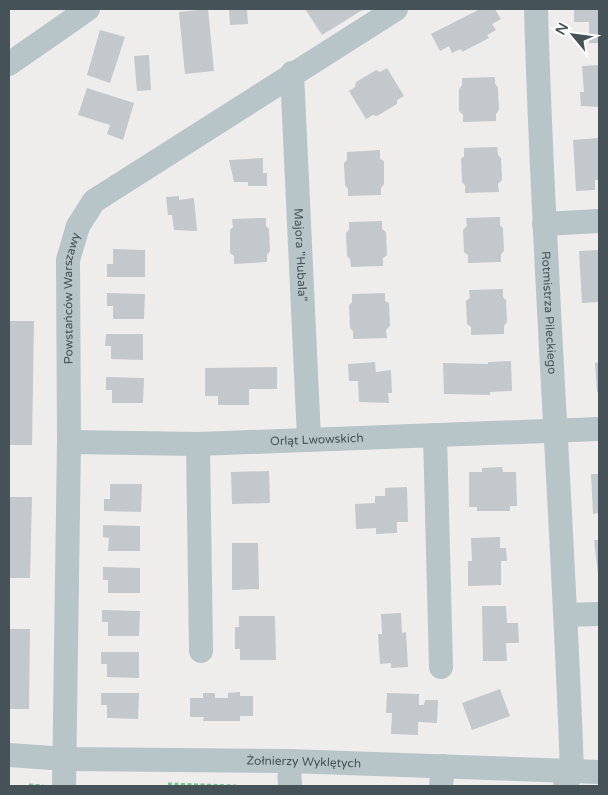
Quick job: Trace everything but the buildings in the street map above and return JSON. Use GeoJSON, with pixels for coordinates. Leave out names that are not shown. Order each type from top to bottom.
{"type":"FeatureCollection","features":[{"type":"Feature","properties":{"kind":"street"},"geometry":{"type":"LineString","coordinates":[[9,64],[88,9]]}},
{"type":"Feature","properties":{"kind":"street","name":"Powstańców Warszawy"},"geometry":{"type":"LineString","coordinates":[[64,786],[66,759],[69,442],[68,260],[78,226],[94,201],[292,73],[396,9]]}},
{"type":"Feature","properties":{"kind":"street","name":"Rotmistrza Pileckiego"},"geometry":{"type":"LineString","coordinates":[[536,9],[544,224],[566,615],[568,779]]}},
{"type":"Feature","properties":{"kind":"street","name":"Majora \"Hubala\""},"geometry":{"type":"LineString","coordinates":[[292,73],[309,438]]}},
{"type":"Feature","properties":{"kind":"street"},"geometry":{"type":"LineString","coordinates":[[544,224],[599,221]]}},
{"type":"Feature","properties":{"kind":"street","name":"Orląt Lwowskich"},"geometry":{"type":"LineString","coordinates":[[69,442],[198,444],[309,438],[599,429]]}},
{"type":"Feature","properties":{"kind":"street"},"geometry":{"type":"LineString","coordinates":[[436,435],[441,667]]}},
{"type":"Feature","properties":{"kind":"street"},"geometry":{"type":"LineString","coordinates":[[198,444],[201,651]]}},
{"type":"Feature","properties":{"kind":"street"},"geometry":{"type":"LineString","coordinates":[[566,615],[599,614]]}},
{"type":"Feature","properties":{"kind":"street","name":"Żołnierzy Wyklętych"},"geometry":{"type":"LineString","coordinates":[[9,755],[66,759],[290,761],[442,776],[568,779],[599,772]]}},
{"type":"Feature","properties":{"kind":"street"},"geometry":{"type":"LineString","coordinates":[[290,761],[290,786]]}},
{"type":"Feature","properties":{"kind":"path"},"geometry":{"type":"LineString","coordinates":[[28,786],[51,786]]}}]}
